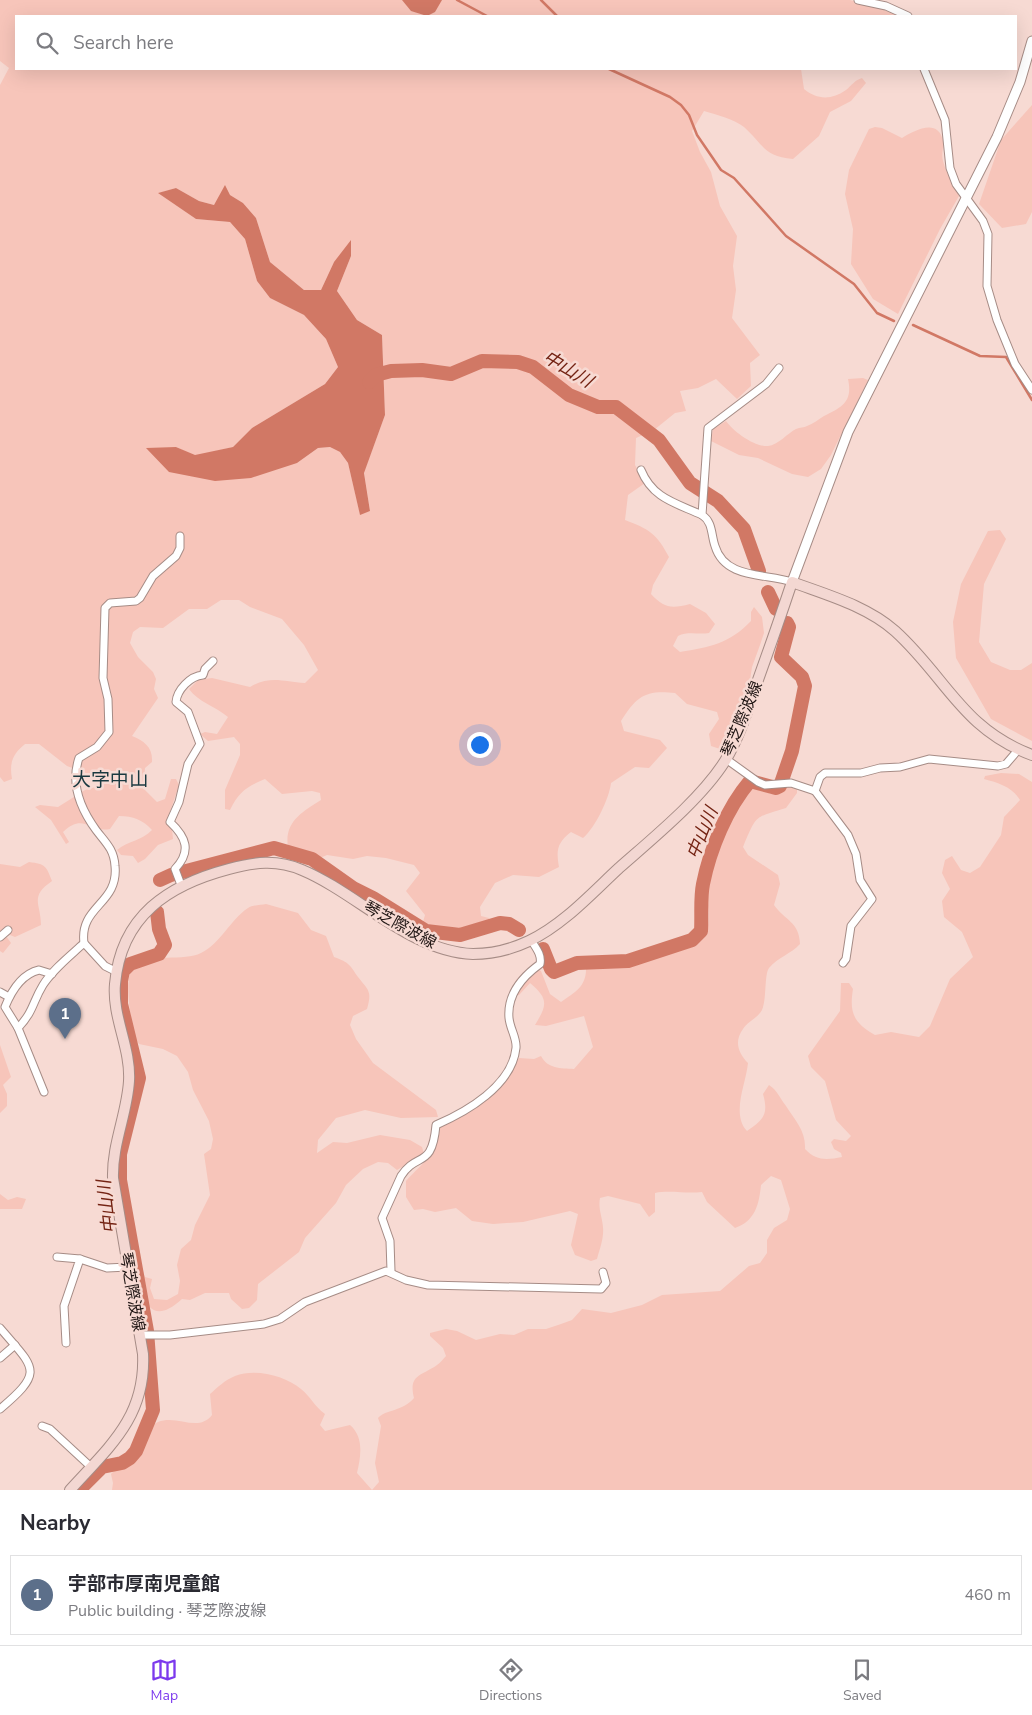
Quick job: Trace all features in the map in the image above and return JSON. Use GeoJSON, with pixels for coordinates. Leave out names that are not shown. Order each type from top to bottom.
{"type":"FeatureCollection","features":[{"type":"Feature","properties":{"kind":"main road"},"geometry":{"type":"LineString","coordinates":[[792,582],[862,610],[885,623],[906,642],[969,716],[993,736],[1018,750],[1032,755]]}},
{"type":"Feature","properties":{"kind":"main road","name":"琴芝際波線"},"geometry":{"type":"LineString","coordinates":[[70,1490],[122,1433],[138,1402],[143,1365],[145,1334],[128,1268],[113,1168],[113,1157],[126,1106],[130,1079],[127,1056],[116,1008],[117,972],[125,943],[136,924],[159,899],[182,885],[206,875],[256,862],[280,863],[311,874],[435,946],[459,952],[483,953],[507,949],[531,940],[568,913],[640,850],[689,802],[726,759],[746,714],[792,582]]}},
{"type":"Feature","properties":{"kind":"street"},"geometry":{"type":"LineString","coordinates":[[858,0],[886,6],[906,15]]}},
{"type":"Feature","properties":{"kind":"street"},"geometry":{"type":"LineString","coordinates":[[640,470],[644,479],[663,498],[702,514],[709,521],[715,548],[727,564],[760,578],[772,576],[792,582],[848,432],[1010,108],[1032,41]]}},
{"type":"Feature","properties":{"kind":"street"},"geometry":{"type":"LineString","coordinates":[[924,70],[945,120],[950,168],[956,184],[983,221],[988,234],[987,286],[997,320],[1015,364],[1032,390]]}},
{"type":"Feature","properties":{"kind":"street"},"geometry":{"type":"LineString","coordinates":[[702,514],[706,433],[708,428],[766,384],[779,368]]}},
{"type":"Feature","properties":{"kind":"street"},"geometry":{"type":"LineString","coordinates":[[117,972],[105,966],[84,943],[84,929],[98,904],[112,891],[115,880],[112,850],[80,805],[75,774],[79,758],[97,747],[109,732],[108,699],[103,678],[104,608],[110,603],[136,601],[140,598],[153,576],[176,556],[180,548],[180,536]]}},
{"type":"Feature","properties":{"kind":"street"},"geometry":{"type":"LineString","coordinates":[[182,885],[175,869],[184,857],[184,838],[170,822],[179,802],[188,764],[200,744],[192,728],[190,716],[176,702],[176,698],[189,680],[203,675],[205,669],[213,661]]}},
{"type":"Feature","properties":{"kind":"street"},"geometry":{"type":"LineString","coordinates":[[815,791],[820,777],[825,773],[861,773],[880,768],[900,768],[929,759],[998,766],[1006,764],[1018,750]]}},
{"type":"Feature","properties":{"kind":"street"},"geometry":{"type":"LineString","coordinates":[[726,759],[758,782],[766,785],[791,783],[815,791],[848,835],[856,854],[860,880],[872,899],[867,908],[851,926],[846,958],[843,963]]}},
{"type":"Feature","properties":{"kind":"street"},"geometry":{"type":"LineString","coordinates":[[0,937],[8,930]]}},
{"type":"Feature","properties":{"kind":"street"},"geometry":{"type":"LineString","coordinates":[[391,1272],[390,1241],[382,1218],[404,1171],[428,1155],[432,1149],[436,1125],[471,1107],[501,1080],[512,1064],[516,1041],[509,1019],[516,987],[527,973],[540,964],[537,950],[531,940]]}},
{"type":"Feature","properties":{"kind":"street"},"geometry":{"type":"LineString","coordinates":[[18,1028],[30,1015],[43,986],[52,974],[84,943]]}},
{"type":"Feature","properties":{"kind":"street"},"geometry":{"type":"LineString","coordinates":[[44,1092],[18,1028],[5,1007],[9,998],[25,976],[32,971],[39,970],[52,974]]}},
{"type":"Feature","properties":{"kind":"street"},"geometry":{"type":"LineString","coordinates":[[0,992],[9,998]]}},
{"type":"Feature","properties":{"kind":"street"},"geometry":{"type":"LineString","coordinates":[[57,1257],[80,1259],[107,1268],[128,1268]]}},
{"type":"Feature","properties":{"kind":"street"},"geometry":{"type":"LineString","coordinates":[[66,1343],[64,1306],[80,1259]]}},
{"type":"Feature","properties":{"kind":"street"},"geometry":{"type":"LineString","coordinates":[[145,1334],[170,1335],[264,1324],[280,1319],[305,1302],[379,1272],[391,1272],[406,1280],[428,1285],[601,1290],[606,1283],[603,1272]]}},
{"type":"Feature","properties":{"kind":"street"},"geometry":{"type":"LineString","coordinates":[[0,1328],[28,1362],[30,1374],[23,1390],[0,1409]]}},
{"type":"Feature","properties":{"kind":"street"},"geometry":{"type":"LineString","coordinates":[[0,1358],[15,1345]]}},
{"type":"Feature","properties":{"kind":"street"},"geometry":{"type":"LineString","coordinates":[[42,1426],[50,1429],[91,1467]]}},
{"type":"Feature","properties":{"kind":"shaded area"},"geometry":{"type":"Polygon","coordinates":[[[0,0],[850,0],[897,15],[15,15],[15,70],[801,70],[804,89],[819,97],[835,96],[862,78],[866,83],[851,101],[830,112],[819,136],[793,159],[783,158],[765,149],[744,127],[735,122],[704,111],[692,131],[700,152],[711,172],[720,206],[737,236],[733,266],[736,290],[732,318],[760,355],[750,363],[751,386],[737,399],[716,379],[698,388],[680,391],[686,411],[675,413],[654,430],[636,438],[635,465],[645,483],[628,495],[625,520],[652,533],[669,557],[653,585],[651,594],[664,605],[678,607],[690,604],[706,613],[715,624],[709,633],[678,636],[673,646],[680,652],[710,646],[727,640],[751,621],[751,612],[754,607],[762,617],[764,633],[752,667],[749,687],[720,749],[711,746],[709,734],[719,719],[717,712],[687,704],[675,693],[665,692],[643,696],[637,700],[621,721],[624,731],[660,740],[667,748],[649,768],[635,767],[611,783],[601,813],[588,833],[583,838],[571,832],[560,843],[558,851],[559,867],[539,877],[513,875],[495,883],[480,907],[481,916],[489,918],[490,922],[472,928],[441,929],[423,922],[425,915],[406,891],[420,873],[414,865],[386,858],[367,856],[353,859],[327,855],[320,858],[308,852],[288,847],[287,838],[292,824],[307,809],[321,800],[320,793],[312,791],[282,794],[265,779],[244,791],[230,810],[225,809],[225,790],[240,755],[240,744],[234,737],[208,741],[200,734],[205,732],[217,734],[228,717],[202,701],[189,689],[198,680],[212,678],[250,687],[257,683],[271,680],[305,683],[318,670],[304,645],[282,619],[250,607],[239,600],[221,600],[207,609],[189,609],[163,628],[140,627],[133,632],[130,643],[138,657],[153,672],[156,679],[154,689],[158,698],[132,736],[144,742],[151,752],[152,762],[145,768],[143,788],[157,802],[165,799],[171,779],[176,779],[179,785],[167,821],[172,829],[173,839],[158,845],[145,859],[138,863],[133,856],[121,855],[117,850],[152,830],[137,819],[119,816],[110,829],[97,828],[82,823],[70,826],[63,832],[69,842],[66,844],[51,820],[35,807],[40,805],[58,807],[85,790],[99,786],[102,781],[98,774],[86,773],[67,766],[39,744],[25,744],[17,751],[13,759],[11,768],[12,779],[4,782],[0,777],[0,85],[9,68],[0,61],[0,0]],[[176,188],[159,193],[196,219],[230,222],[245,239],[257,281],[270,298],[304,315],[326,339],[338,367],[325,384],[252,428],[233,447],[195,456],[176,447],[169,472],[297,463],[318,448],[330,447],[340,452],[348,463],[360,514],[370,511],[364,472],[385,415],[382,335],[357,320],[337,291],[351,256],[334,262],[321,290],[304,290],[270,262],[256,218],[243,203],[230,195],[214,205],[199,201],[176,188]]]}},
{"type":"Feature","properties":{"kind":"shaded area"},"geometry":{"type":"Polygon","coordinates":[[[402,0],[442,0],[435,12],[429,15],[411,11],[402,0]]]}},
{"type":"Feature","properties":{"kind":"shaded area"},"geometry":{"type":"Polygon","coordinates":[[[1032,105],[1032,212],[1026,224],[1002,228],[979,204],[1001,140],[1032,105]]]}},
{"type":"Feature","properties":{"kind":"shaded area"},"geometry":{"type":"Polygon","coordinates":[[[875,127],[882,128],[902,138],[925,128],[936,129],[943,141],[942,156],[944,165],[959,196],[940,229],[898,314],[873,299],[851,264],[853,229],[845,194],[849,170],[869,129],[875,127]]]}},
{"type":"Feature","properties":{"kind":"shaded area"},"geometry":{"type":"Polygon","coordinates":[[[225,185],[230,195],[243,203],[256,218],[270,262],[304,290],[321,290],[334,262],[351,240],[351,256],[337,291],[357,320],[382,335],[385,415],[364,473],[370,511],[360,515],[348,463],[340,452],[330,447],[318,448],[297,463],[251,478],[215,481],[169,472],[146,448],[176,447],[195,455],[233,447],[252,428],[325,384],[338,367],[326,339],[304,315],[270,298],[257,281],[245,239],[230,222],[196,219],[158,193],[176,188],[199,201],[214,205],[225,185]]]}},
{"type":"Feature","properties":{"kind":"shaded area"},"geometry":{"type":"Polygon","coordinates":[[[863,378],[868,380],[831,455],[821,469],[808,477],[792,474],[758,458],[739,455],[711,441],[713,429],[726,421],[739,434],[750,441],[762,446],[772,445],[796,429],[805,427],[836,410],[845,403],[849,393],[848,379],[863,378]]]}},
{"type":"Feature","properties":{"kind":"shaded area"},"geometry":{"type":"Polygon","coordinates":[[[1000,530],[1006,539],[984,584],[979,642],[991,662],[1010,670],[1021,670],[1032,663],[1032,741],[991,719],[956,658],[953,622],[961,584],[988,531],[1000,530]]]}},
{"type":"Feature","properties":{"kind":"shaded area"},"geometry":{"type":"Polygon","coordinates":[[[1001,773],[1019,774],[1032,782],[1032,1490],[372,1490],[379,1482],[375,1463],[381,1426],[378,1418],[409,1403],[414,1398],[413,1384],[415,1380],[446,1356],[443,1348],[430,1336],[430,1333],[446,1329],[457,1331],[476,1340],[500,1334],[514,1335],[528,1329],[546,1329],[572,1320],[582,1309],[611,1313],[642,1305],[662,1295],[720,1291],[749,1266],[760,1263],[767,1253],[767,1240],[774,1228],[787,1220],[790,1209],[781,1180],[771,1176],[761,1185],[757,1206],[751,1217],[735,1228],[707,1202],[702,1192],[655,1193],[655,1212],[649,1217],[640,1204],[608,1196],[600,1198],[599,1206],[603,1227],[602,1243],[597,1259],[591,1261],[575,1255],[571,1245],[578,1214],[570,1211],[523,1222],[493,1224],[472,1221],[456,1208],[435,1212],[423,1209],[414,1210],[406,1197],[406,1181],[432,1152],[440,1127],[484,1097],[503,1079],[519,1058],[534,1059],[541,1056],[551,1066],[574,1069],[593,1047],[584,1016],[546,1026],[535,1025],[544,1007],[543,998],[530,983],[519,995],[509,996],[517,979],[532,967],[541,971],[550,994],[561,1002],[582,985],[586,969],[597,964],[623,964],[698,943],[707,929],[709,914],[707,890],[711,869],[719,845],[749,789],[759,789],[771,794],[788,787],[797,789],[797,793],[786,808],[762,816],[754,823],[743,847],[748,855],[778,875],[780,884],[774,905],[797,930],[800,944],[769,968],[766,976],[762,1010],[740,1033],[738,1047],[748,1063],[741,1098],[740,1116],[742,1124],[747,1131],[761,1120],[765,1112],[763,1094],[769,1085],[776,1092],[799,1126],[804,1137],[805,1149],[809,1153],[822,1159],[842,1157],[841,1153],[834,1149],[831,1142],[834,1139],[846,1141],[851,1136],[836,1120],[825,1081],[811,1067],[808,1056],[840,1011],[841,983],[849,983],[853,989],[852,1005],[858,1022],[875,1035],[891,1032],[919,1037],[930,1026],[950,979],[973,957],[962,932],[944,917],[942,901],[950,889],[942,873],[945,860],[952,856],[961,870],[970,873],[980,867],[1001,835],[1004,817],[1020,800],[1009,789],[984,779],[985,776],[1001,773]]]}},
{"type":"Feature","properties":{"kind":"shaded area"},"geometry":{"type":"Polygon","coordinates":[[[29,862],[45,867],[52,881],[38,896],[41,925],[15,937],[6,936],[11,943],[3,953],[0,951],[0,864],[20,867],[29,862]]]}},
{"type":"Feature","properties":{"kind":"shaded area"},"geometry":{"type":"Polygon","coordinates":[[[266,904],[298,913],[311,930],[326,936],[334,957],[351,967],[368,991],[367,1009],[353,1016],[350,1025],[356,1039],[373,1063],[436,1110],[438,1117],[401,1118],[365,1110],[336,1118],[318,1140],[317,1153],[333,1142],[347,1143],[380,1135],[410,1140],[422,1147],[424,1154],[397,1170],[388,1163],[378,1162],[363,1169],[346,1185],[336,1203],[305,1238],[299,1252],[258,1284],[257,1300],[249,1308],[242,1309],[231,1299],[229,1293],[205,1293],[190,1300],[182,1299],[170,1308],[160,1311],[152,1309],[143,1294],[136,1261],[139,1261],[145,1277],[152,1279],[150,1288],[154,1299],[167,1300],[178,1294],[180,1281],[177,1265],[181,1249],[191,1240],[195,1225],[210,1195],[204,1154],[211,1149],[213,1139],[209,1121],[193,1090],[188,1072],[177,1056],[163,1049],[139,1044],[134,1037],[128,989],[130,972],[134,966],[149,959],[186,957],[201,953],[220,938],[248,908],[266,904]]]}},
{"type":"Feature","properties":{"kind":"shaded area"},"geometry":{"type":"Polygon","coordinates":[[[0,1045],[11,1077],[3,1085],[7,1094],[7,1106],[0,1113],[0,1045]]]}},
{"type":"Feature","properties":{"kind":"shaded area"},"geometry":{"type":"Polygon","coordinates":[[[0,1194],[8,1200],[17,1197],[26,1199],[22,1209],[0,1209],[0,1194]]]}},
{"type":"Feature","properties":{"kind":"shaded area"},"geometry":{"type":"Polygon","coordinates":[[[261,1373],[287,1380],[304,1392],[325,1414],[320,1425],[325,1431],[350,1425],[358,1435],[360,1447],[357,1473],[372,1490],[112,1490],[111,1474],[138,1455],[154,1424],[165,1420],[200,1423],[212,1415],[210,1394],[219,1386],[235,1376],[261,1373]]]}},
{"type":"Feature","properties":{"kind":"waterway"},"geometry":{"type":"LineString","coordinates":[[457,0],[485,15]]}},
{"type":"Feature","properties":{"kind":"waterway"},"geometry":{"type":"LineString","coordinates":[[541,0],[556,15]]}},
{"type":"Feature","properties":{"kind":"waterway"},"geometry":{"type":"LineString","coordinates":[[611,70],[670,97],[681,105],[689,115],[697,135],[721,170],[734,178],[786,236],[854,284],[877,313],[894,321]]}},
{"type":"Feature","properties":{"kind":"waterway"},"geometry":{"type":"LineString","coordinates":[[913,325],[980,356],[1006,357],[1032,400]]}},
{"type":"Feature","properties":{"kind":"waterway","name":"中山川"},"geometry":{"type":"LineString","coordinates":[[369,382],[376,375],[391,371],[422,370],[451,374],[482,361],[518,362],[533,367],[569,395],[598,407],[616,407],[659,440],[690,483],[718,501],[744,529],[759,571]]}},
{"type":"Feature","properties":{"kind":"waterway","name":"中山川"},"geometry":{"type":"LineString","coordinates":[[768,592],[776,609]]}},
{"type":"Feature","properties":{"kind":"waterway","name":"中山川"},"geometry":{"type":"LineString","coordinates":[[543,949],[554,972],[577,963],[628,961],[692,940],[701,931],[703,884],[710,857],[727,816],[750,781],[776,788],[780,786],[792,751],[805,686],[802,677],[781,657],[789,627],[787,623]]}},
{"type":"Feature","properties":{"kind":"waterway","name":"中山川"},"geometry":{"type":"LineString","coordinates":[[160,880],[171,875],[274,848],[312,859],[353,888],[373,898],[426,931],[460,935],[500,923],[509,924],[519,930]]}},
{"type":"Feature","properties":{"kind":"waterway","name":"中山川"},"geometry":{"type":"LineString","coordinates":[[79,1490],[102,1467],[122,1463],[130,1458],[136,1451],[153,1410],[147,1331],[120,1180],[120,1154],[139,1078],[121,1004],[121,981],[123,971],[130,964],[159,954],[165,945],[159,929],[157,912]]}},
{"type":"Feature","properties":{"kind":"place","name":"宇部市厚南児童館"},"geometry":{"type":"Point","coordinates":[65,1039]}},
{"type":"Feature","properties":{"kind":"district","name":"大字中山"},"geometry":{"type":"Point","coordinates":[110,780]}}]}
